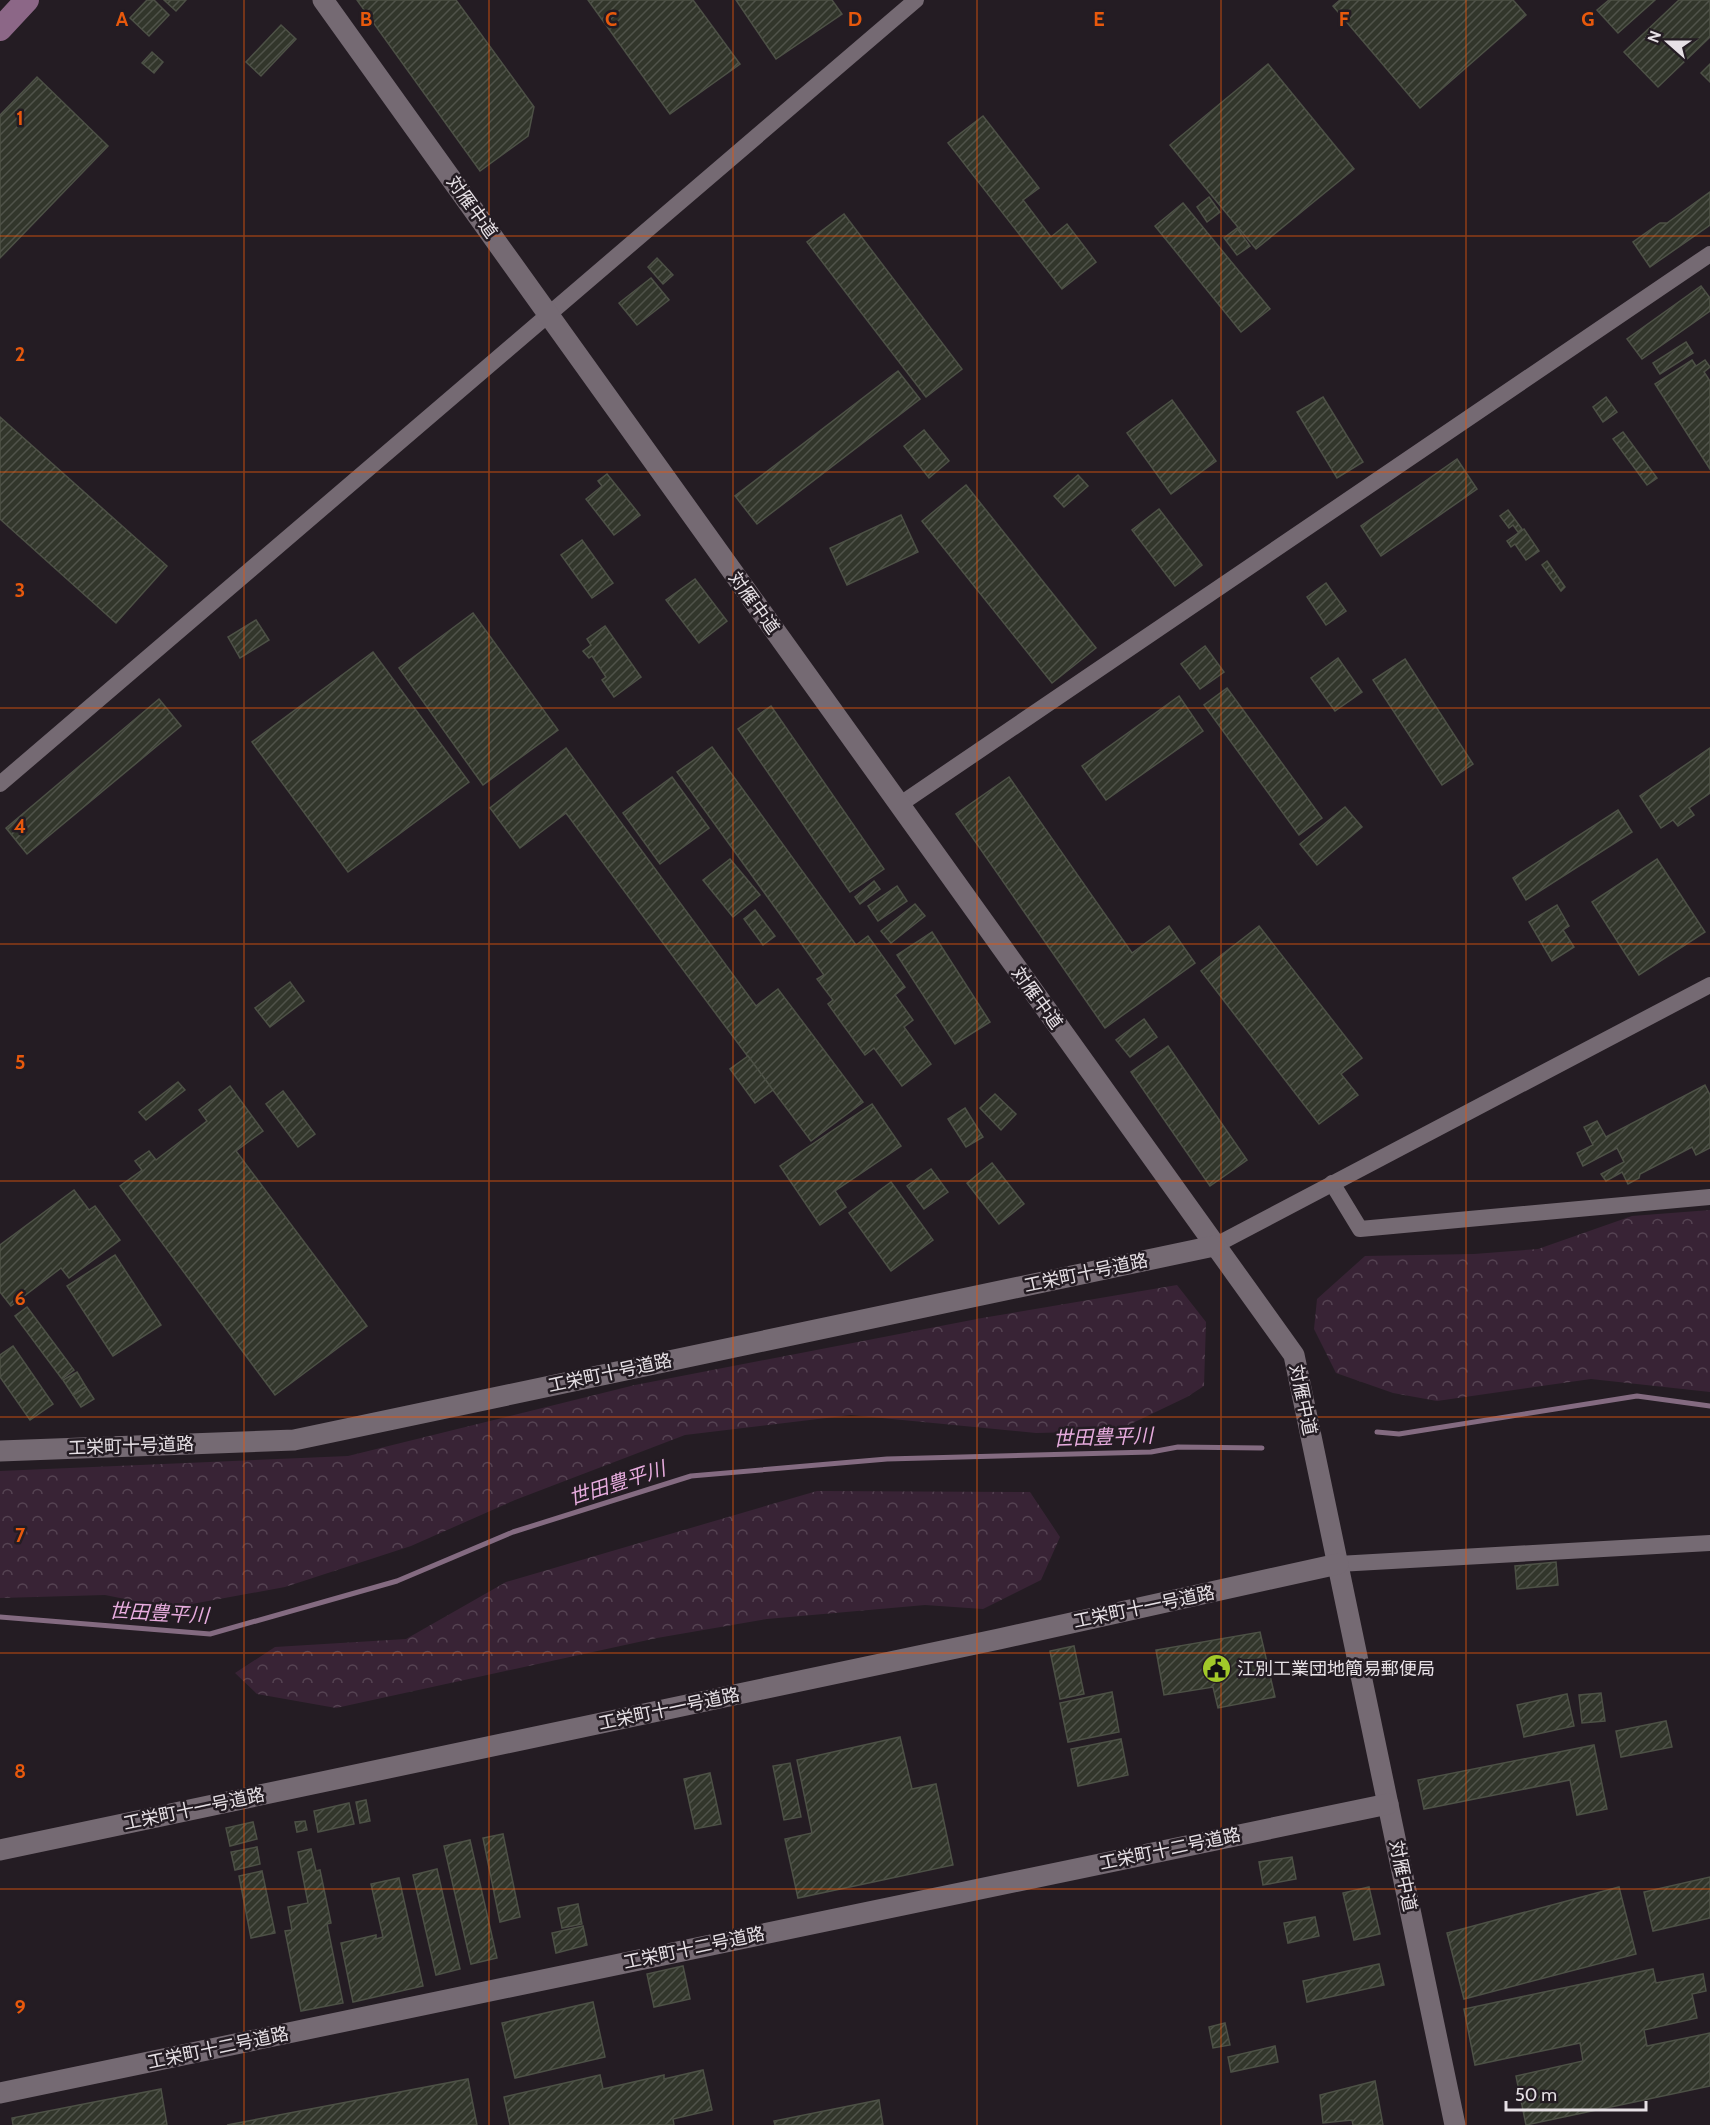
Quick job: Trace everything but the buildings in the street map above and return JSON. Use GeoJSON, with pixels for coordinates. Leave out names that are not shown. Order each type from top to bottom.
{"type":"FeatureCollection","features":[{"type":"Feature","properties":{"kind":"main road"},"geometry":{"type":"LineString","coordinates":[[0,29],[27,0]]}},
{"type":"Feature","properties":{"kind":"street","name":"対雁中道"},"geometry":{"type":"LineString","coordinates":[[323,0],[1294,1355],[1455,2125]]}},
{"type":"Feature","properties":{"kind":"street"},"geometry":{"type":"LineString","coordinates":[[0,784],[916,0]]}},
{"type":"Feature","properties":{"kind":"street"},"geometry":{"type":"LineString","coordinates":[[899,805],[1710,254]]}},
{"type":"Feature","properties":{"kind":"street"},"geometry":{"type":"LineString","coordinates":[[1214,1245],[1710,985]]}},
{"type":"Feature","properties":{"kind":"street"},"geometry":{"type":"LineString","coordinates":[[1332,1184],[1360,1229],[1710,1197]]}},
{"type":"Feature","properties":{"kind":"street","name":"工栄町十号道路"},"geometry":{"type":"LineString","coordinates":[[0,1451],[294,1440],[1214,1245]]}},
{"type":"Feature","properties":{"kind":"street"},"geometry":{"type":"LineString","coordinates":[[1338,1564],[1710,1543]]}},
{"type":"Feature","properties":{"kind":"street","name":"工栄町十一号道路"},"geometry":{"type":"LineString","coordinates":[[0,1850],[987,1642],[1338,1564]]}},
{"type":"Feature","properties":{"kind":"street","name":"工栄町十二号道路"},"geometry":{"type":"LineString","coordinates":[[0,2093],[1388,1804]]}},
{"type":"Feature","properties":{"kind":"green space"},"geometry":{"type":"Polygon","coordinates":[[[1710,1210],[1710,1392],[1591,1379],[1437,1401],[1393,1393],[1336,1373],[1314,1329],[1317,1299],[1365,1256],[1474,1254],[1538,1249],[1632,1216],[1710,1210]]]}},
{"type":"Feature","properties":{"kind":"green space"},"geometry":{"type":"Polygon","coordinates":[[[1177,1285],[1206,1322],[1204,1386],[1187,1397],[1116,1431],[1036,1433],[851,1415],[685,1435],[515,1500],[411,1546],[285,1587],[170,1608],[105,1595],[0,1598],[0,1471],[348,1456],[635,1385],[982,1318],[1177,1285]]]}},
{"type":"Feature","properties":{"kind":"green space"},"geometry":{"type":"Polygon","coordinates":[[[817,1491],[1030,1492],[1060,1537],[1041,1580],[983,1609],[925,1605],[767,1619],[657,1638],[336,1708],[257,1694],[235,1673],[275,1647],[406,1639],[506,1582],[817,1491]]]}},
{"type":"Feature","properties":{"kind":"waterway","name":"世田豊平川"},"geometry":{"type":"LineString","coordinates":[[1377,1432],[1399,1434],[1637,1396],[1710,1406]]}},
{"type":"Feature","properties":{"kind":"waterway","name":"世田豊平川"},"geometry":{"type":"LineString","coordinates":[[0,1617],[210,1634],[397,1581],[513,1532],[691,1476],[887,1459],[1151,1452],[1178,1447],[1262,1448]]}},
{"type":"Feature","properties":{"kind":"place","name":"江別工業団地簡易郵便局"},"geometry":{"type":"Point","coordinates":[1216,1669]}}]}
